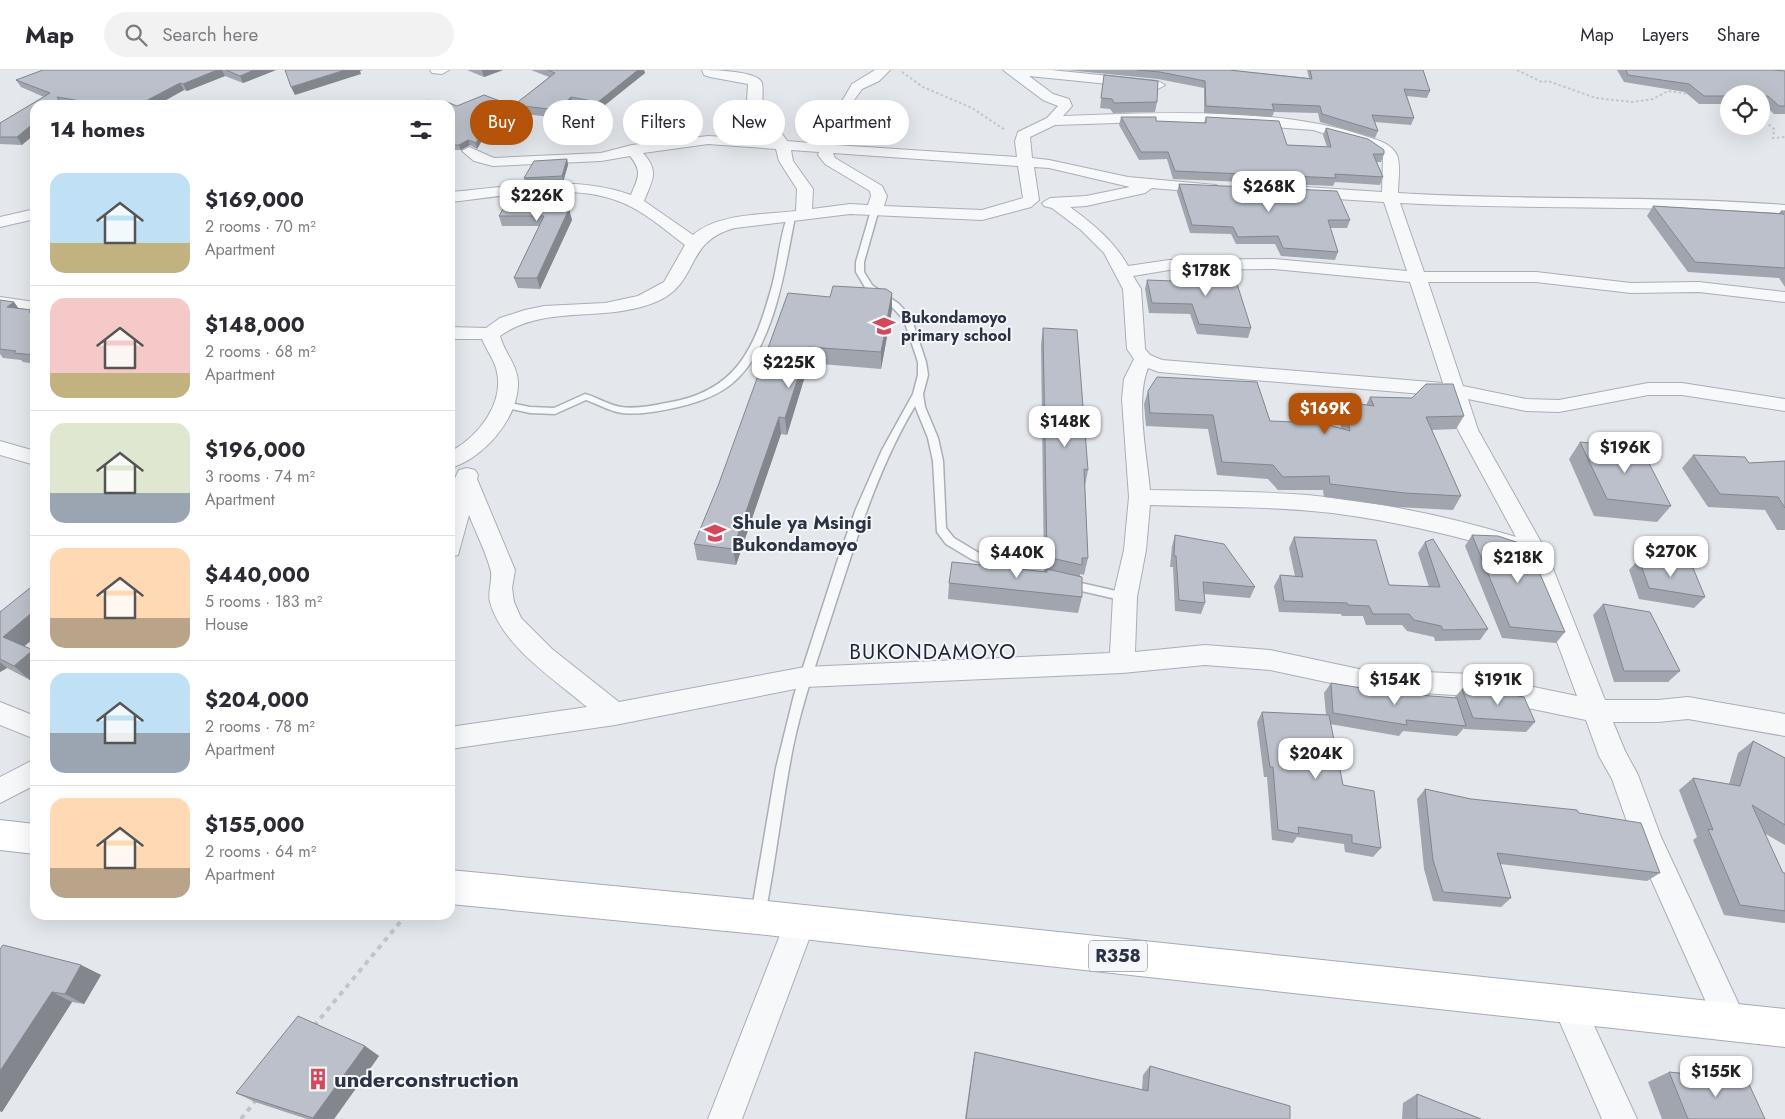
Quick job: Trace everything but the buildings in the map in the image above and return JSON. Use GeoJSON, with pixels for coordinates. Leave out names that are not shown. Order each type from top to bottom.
{"type":"FeatureCollection","features":[{"type":"Feature","properties":{"kind":"main road"},"geometry":{"type":"LineString","coordinates":[[0,835],[30,838]]}},
{"type":"Feature","properties":{"kind":"main road","name":"R358"},"geometry":{"type":"LineString","coordinates":[[455,887],[758,917],[800,923],[1730,1020],[1785,1028]]}},
{"type":"Feature","properties":{"kind":"street"},"geometry":{"type":"LineString","coordinates":[[437,70],[442,70]]}},
{"type":"Feature","properties":{"kind":"street"},"geometry":{"type":"LineString","coordinates":[[709,70],[709,72],[721,77],[750,78],[755,82],[754,100]]}},
{"type":"Feature","properties":{"kind":"street"},"geometry":{"type":"LineString","coordinates":[[875,209],[879,196],[877,189],[826,158],[828,135],[838,112],[850,100],[857,87],[874,78],[883,70]]}},
{"type":"Feature","properties":{"kind":"street"},"geometry":{"type":"LineString","coordinates":[[1011,70],[1081,73],[1158,85]]}},
{"type":"Feature","properties":{"kind":"street"},"geometry":{"type":"LineString","coordinates":[[1011,70],[1048,97],[1064,102]]}},
{"type":"Feature","properties":{"kind":"street"},"geometry":{"type":"LineString","coordinates":[[1052,121],[1065,106],[1064,102],[1081,73]]}},
{"type":"Feature","properties":{"kind":"street"},"geometry":{"type":"LineString","coordinates":[[1031,200],[1022,141],[1027,132],[1052,121],[1201,119],[1313,126],[1336,131],[1382,147],[1390,156],[1390,195],[1468,430],[1534,551],[1613,756],[1624,775],[1647,839],[1730,1020]]}},
{"type":"Feature","properties":{"kind":"street"},"geometry":{"type":"LineString","coordinates":[[469,151],[479,158],[493,162],[601,157],[632,149],[713,140]]}},
{"type":"Feature","properties":{"kind":"street"},"geometry":{"type":"LineString","coordinates":[[797,216],[805,189],[786,161],[782,145],[1066,166],[1128,182],[1226,188]]}},
{"type":"Feature","properties":{"kind":"street"},"geometry":{"type":"LineString","coordinates":[[632,149],[644,163],[647,175],[635,203]]}},
{"type":"Feature","properties":{"kind":"street"},"geometry":{"type":"LineString","coordinates":[[455,334],[490,334],[508,321],[538,312],[617,307],[637,303],[659,294],[673,284],[699,238],[720,227],[735,223],[850,209],[982,215],[1025,204],[1031,200],[1057,204],[1086,201],[1158,185]]}},
{"type":"Feature","properties":{"kind":"street"},"geometry":{"type":"LineString","coordinates":[[455,197],[524,190],[591,190],[614,194],[635,203],[694,244]]}},
{"type":"Feature","properties":{"kind":"street"},"geometry":{"type":"LineString","coordinates":[[1294,191],[1390,195],[1485,203],[1544,201],[1735,206],[1785,210]]}},
{"type":"Feature","properties":{"kind":"street"},"geometry":{"type":"LineString","coordinates":[[1057,204],[1101,239],[1111,251],[1132,290],[1136,349],[1143,359],[1159,366],[1454,390],[1526,405],[1559,406],[1648,389],[1682,389],[1785,405]]}},
{"type":"Feature","properties":{"kind":"street"},"geometry":{"type":"LineString","coordinates":[[0,222],[30,215]]}},
{"type":"Feature","properties":{"kind":"street"},"geometry":{"type":"LineString","coordinates":[[1122,274],[1136,269],[1170,264],[1234,263],[1417,277],[1536,277],[1631,288],[1699,287],[1785,297]]}},
{"type":"Feature","properties":{"kind":"street"},"geometry":{"type":"LineString","coordinates":[[0,302],[30,306]]}},
{"type":"Feature","properties":{"kind":"street"},"geometry":{"type":"LineString","coordinates":[[455,458],[474,446],[505,404],[506,369],[491,342],[490,334]]}},
{"type":"Feature","properties":{"kind":"street"},"geometry":{"type":"LineString","coordinates":[[1122,663],[1124,597],[1135,550],[1140,497],[1132,399],[1134,379],[1143,359]]}},
{"type":"Feature","properties":{"kind":"street"},"geometry":{"type":"LineString","coordinates":[[455,527],[474,446]]}},
{"type":"Feature","properties":{"kind":"street"},"geometry":{"type":"LineString","coordinates":[[0,448],[30,457]]}},
{"type":"Feature","properties":{"kind":"street"},"geometry":{"type":"LineString","coordinates":[[466,479],[495,554],[502,564],[500,588],[502,602],[512,624],[543,656],[615,714]]}},
{"type":"Feature","properties":{"kind":"street"},"geometry":{"type":"LineString","coordinates":[[1140,497],[1305,503],[1373,512],[1443,525],[1534,551]]}},
{"type":"Feature","properties":{"kind":"street"},"geometry":{"type":"LineString","coordinates":[[455,737],[615,714],[806,677],[1122,663],[1205,655],[1262,660],[1359,679],[1470,685],[1595,711],[1658,711],[1688,708],[1785,725]]}},
{"type":"Feature","properties":{"kind":"street"},"geometry":{"type":"LineString","coordinates":[[0,713],[30,726]]}},
{"type":"Feature","properties":{"kind":"street"},"geometry":{"type":"LineString","coordinates":[[0,791],[30,774]]}},
{"type":"Feature","properties":{"kind":"street"},"geometry":{"type":"LineString","coordinates":[[725,1119],[800,923]]}},
{"type":"Feature","properties":{"kind":"street"},"geometry":{"type":"LineString","coordinates":[[1568,1004],[1620,1119]]}},
{"type":"Feature","properties":{"kind":"lane"},"geometry":{"type":"LineString","coordinates":[[758,917],[770,858],[774,813],[787,745],[806,677],[847,548],[890,445],[902,419],[918,394],[923,375],[922,362],[908,318],[896,306],[869,287],[860,272],[860,262],[875,209]]}},
{"type":"Feature","properties":{"kind":"lane"},"geometry":{"type":"LineString","coordinates":[[505,404],[530,410],[555,411],[585,397],[616,409],[629,410],[679,404],[697,399],[716,389],[735,375],[756,342],[772,305],[797,216]]}},
{"type":"Feature","properties":{"kind":"lane"},"geometry":{"type":"LineString","coordinates":[[918,394],[938,461],[941,529],[950,542],[975,556],[1028,575]]}},
{"type":"Feature","properties":{"kind":"lane"},"geometry":{"type":"LineString","coordinates":[[1054,581],[1124,597]]}},
{"type":"Feature","properties":{"kind":"path"},"geometry":{"type":"LineString","coordinates":[[900,70],[923,87],[972,108],[1022,141]]}},
{"type":"Feature","properties":{"kind":"path"},"geometry":{"type":"LineString","coordinates":[[1517,70],[1542,82],[1548,81],[1596,98],[1632,102],[1653,99],[1668,91],[1695,95]]}},
{"type":"Feature","properties":{"kind":"path"},"geometry":{"type":"LineString","coordinates":[[1770,126],[1774,129],[1773,138],[1785,137]]}},
{"type":"Feature","properties":{"kind":"path"},"geometry":{"type":"LineString","coordinates":[[310,1031],[402,920]]}},
{"type":"Feature","properties":{"kind":"path"},"geometry":{"type":"LineString","coordinates":[[241,1119],[260,1094]]}},
{"type":"Feature","properties":{"kind":"place","name":"Bukondamoyo primary school"},"geometry":{"type":"Point","coordinates":[884,326]}},
{"type":"Feature","properties":{"kind":"place","name":"Shule ya Msingi Bukondamoyo"},"geometry":{"type":"Point","coordinates":[715,533]}},
{"type":"Feature","properties":{"kind":"place","name":"underconstruction"},"geometry":{"type":"Point","coordinates":[318,1079]}},
{"type":"Feature","properties":{"kind":"district","name":"BUKONDAMOYO"},"geometry":{"type":"Point","coordinates":[933,652]}}]}
